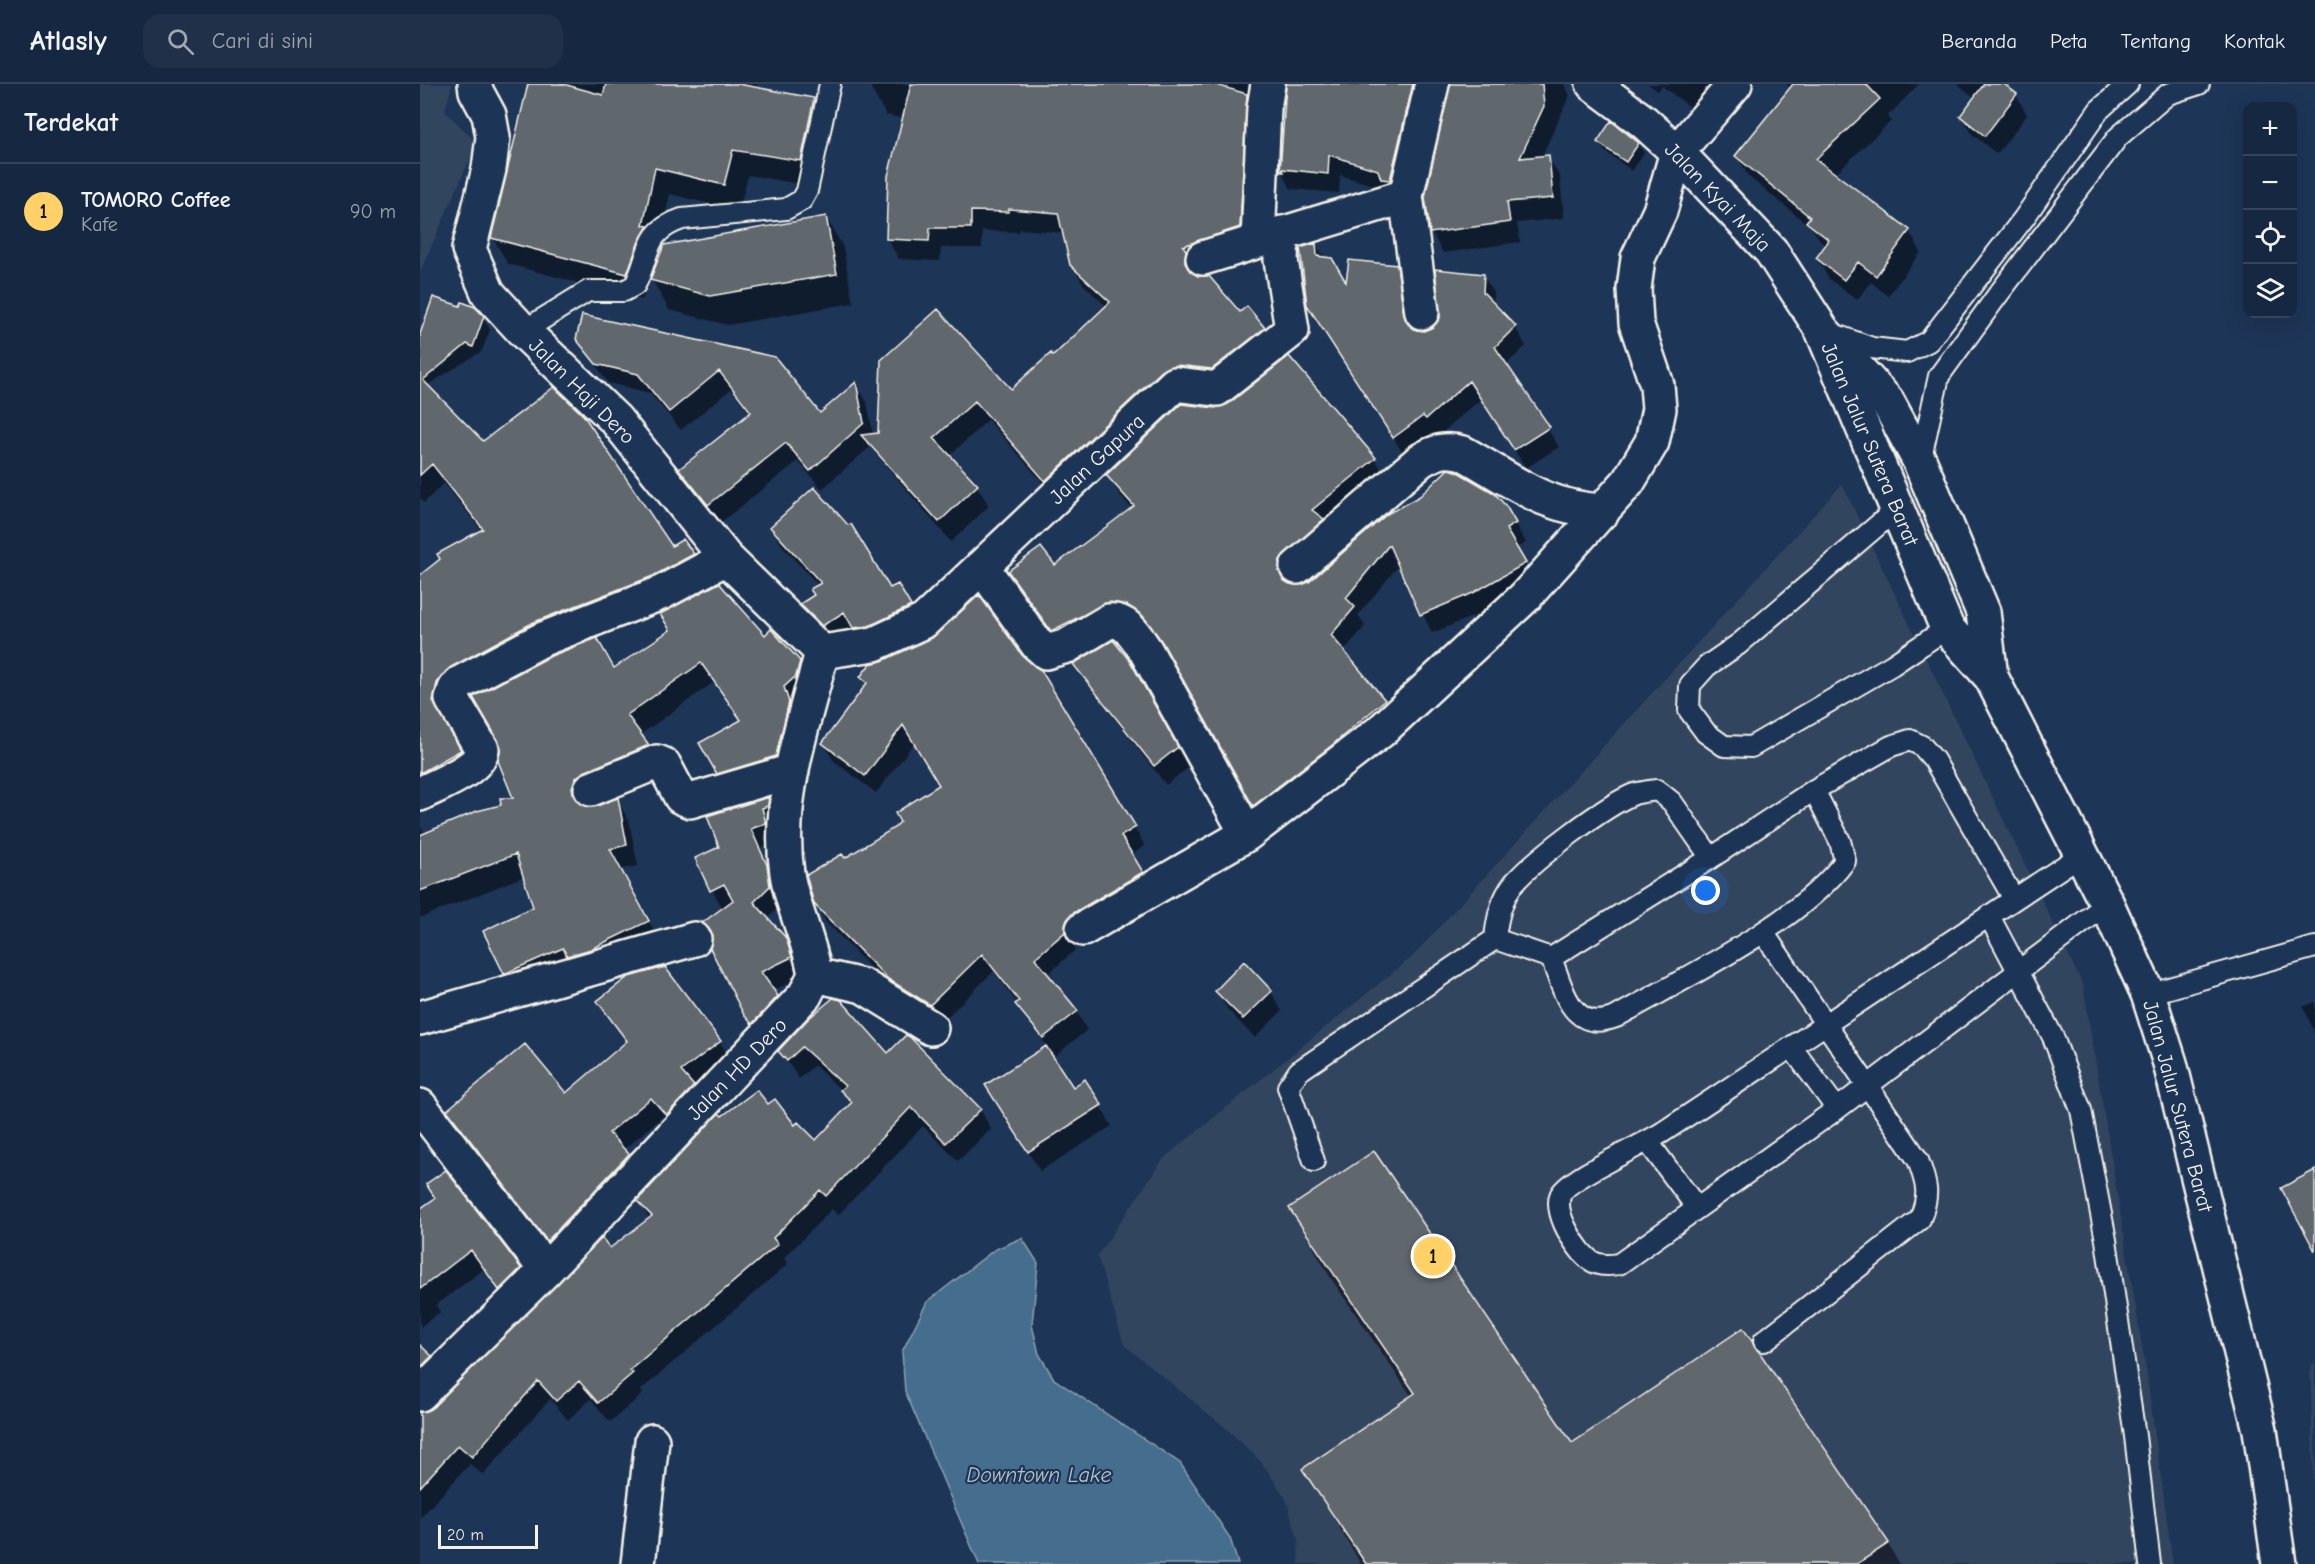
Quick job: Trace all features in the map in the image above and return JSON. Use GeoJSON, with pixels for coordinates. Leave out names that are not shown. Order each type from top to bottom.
{"type":"FeatureCollection","features":[{"type":"Feature","properties":{"kind":"street","name":"Jalan Haji Dero"},"geometry":{"type":"LineString","coordinates":[[476,84],[476,91],[489,115],[493,137],[489,169],[469,249],[488,293],[523,331],[616,420],[726,558],[822,652]]}},
{"type":"Feature","properties":{"kind":"street"},"geometry":{"type":"LineString","coordinates":[[1268,84],[1264,108],[1270,236]]}},
{"type":"Feature","properties":{"kind":"street"},"geometry":{"type":"LineString","coordinates":[[1422,312],[1406,196],[1432,84]]}},
{"type":"Feature","properties":{"kind":"street","name":"Jalan Kyai Maja"},"geometry":{"type":"LineString","coordinates":[[1593,84],[1644,122],[1677,152],[1771,250],[1822,330]]}},
{"type":"Feature","properties":{"kind":"street"},"geometry":{"type":"LineString","coordinates":[[1083,929],[1247,834],[1381,731],[1525,597],[1603,511],[1641,463],[1652,442],[1659,409],[1657,385],[1636,323],[1634,289],[1638,258],[1660,211],[1677,152],[1736,84]]}},
{"type":"Feature","properties":{"kind":"street"},"geometry":{"type":"LineString","coordinates":[[1203,258],[1406,196]]}},
{"type":"Feature","properties":{"kind":"street","name":"Jalan Gapura"},"geometry":{"type":"LineString","coordinates":[[822,652],[874,644],[924,621],[1175,384],[1217,389],[1292,330],[1281,260],[1270,236]]}},
{"type":"Feature","properties":{"kind":"street","name":"Jalan Jalur Sutera Barat"},"geometry":{"type":"LineString","coordinates":[[1822,330],[1887,401],[1920,462],[1983,612],[1991,677]]}},
{"type":"Feature","properties":{"kind":"street","name":"Jalan Jalur Sutera Barat"},"geometry":{"type":"LineString","coordinates":[[1822,330],[1947,628],[1991,677],[2107,904],[2148,994],[2170,1063],[2260,1430],[2279,1564]]}},
{"type":"Feature","properties":{"kind":"street"},"geometry":{"type":"LineString","coordinates":[[1297,567],[1421,460],[1436,452],[1450,449],[1463,453],[1555,504],[1578,510],[1603,511]]}},
{"type":"Feature","properties":{"kind":"street"},"geometry":{"type":"LineString","coordinates":[[420,794],[474,765],[481,756],[482,748],[452,699],[460,682],[543,639],[661,593],[726,558]]}},
{"type":"Feature","properties":{"kind":"street"},"geometry":{"type":"LineString","coordinates":[[982,567],[1037,644],[1047,652],[1067,646],[1109,621],[1116,620],[1124,624],[1146,651],[1247,834]]}},
{"type":"Feature","properties":{"kind":"street"},"geometry":{"type":"LineString","coordinates":[[822,652],[792,771],[786,819],[787,872],[815,975],[863,986],[931,1028]]}},
{"type":"Feature","properties":{"kind":"street"},"geometry":{"type":"LineString","coordinates":[[591,789],[657,762],[664,765],[681,797],[690,801],[792,771]]}},
{"type":"Feature","properties":{"kind":"street"},"geometry":{"type":"LineString","coordinates":[[420,1018],[694,939]]}},
{"type":"Feature","properties":{"kind":"street","name":"Jalan HD Dero"},"geometry":{"type":"LineString","coordinates":[[420,1394],[546,1270],[788,1016],[805,995],[815,975]]}},
{"type":"Feature","properties":{"kind":"street"},"geometry":{"type":"LineString","coordinates":[[420,1106],[546,1270]]}},
{"type":"Feature","properties":{"kind":"street"},"geometry":{"type":"LineString","coordinates":[[638,1564],[652,1441]]}},
{"type":"Feature","properties":{"kind":"lane"},"geometry":{"type":"LineString","coordinates":[[523,331],[588,291],[624,291],[635,285],[649,243],[656,233],[669,223],[682,219],[786,209],[802,200],[813,175],[830,84]]}},
{"type":"Feature","properties":{"kind":"lane"},"geometry":{"type":"LineString","coordinates":[[1822,330],[1872,348],[1907,352],[1929,341],[2024,218],[2099,110],[2128,84]]}},
{"type":"Feature","properties":{"kind":"lane"},"geometry":{"type":"LineString","coordinates":[[1920,462],[1939,376],[1997,296],[2118,137],[2168,94],[2199,84]]}},
{"type":"Feature","properties":{"kind":"lane"},"geometry":{"type":"LineString","coordinates":[[1898,508],[1739,645],[1707,666],[1690,685],[1689,710],[1706,733],[1724,746],[1751,747],[1883,670],[1947,628]]}},
{"type":"Feature","properties":{"kind":"lane"},"geometry":{"type":"LineString","coordinates":[[1551,958],[1711,858],[1814,790],[1891,746],[1910,740],[1922,746],[1934,760],[2014,899]]}},
{"type":"Feature","properties":{"kind":"lane"},"geometry":{"type":"LineString","coordinates":[[1496,939],[1497,915],[1513,884],[1547,853],[1620,801],[1637,793],[1657,790],[1672,802],[1711,858]]}},
{"type":"Feature","properties":{"kind":"lane"},"geometry":{"type":"LineString","coordinates":[[1496,939],[1551,958],[1569,1004],[1581,1017],[1593,1022],[1602,1022],[1616,1017],[1763,932],[1830,881],[1845,861],[1840,841],[1814,790]]}},
{"type":"Feature","properties":{"kind":"lane"},"geometry":{"type":"LineString","coordinates":[[2081,855],[1648,1142],[1571,1182],[1560,1195],[1560,1210],[1571,1239],[1589,1261],[1603,1267],[1618,1264],[1838,1109],[2107,904]]}},
{"type":"Feature","properties":{"kind":"lane"},"geometry":{"type":"LineString","coordinates":[[1989,916],[2053,1037],[2081,1110],[2106,1240],[2150,1564]]}},
{"type":"Feature","properties":{"kind":"lane"},"geometry":{"type":"LineString","coordinates":[[1763,932],[1918,1160],[1926,1182],[1928,1199],[1920,1220],[1764,1341]]}},
{"type":"Feature","properties":{"kind":"lane"},"geometry":{"type":"LineString","coordinates":[[1314,1161],[1288,1087],[1299,1071],[1496,939]]}},
{"type":"Feature","properties":{"kind":"lane"},"geometry":{"type":"LineString","coordinates":[[2148,994],[2315,947]]}},
{"type":"Feature","properties":{"kind":"lane"},"geometry":{"type":"LineString","coordinates":[[1792,1048],[1838,1109]]}},
{"type":"Feature","properties":{"kind":"lane"},"geometry":{"type":"LineString","coordinates":[[1648,1142],[1696,1208]]}},
{"type":"Feature","properties":{"kind":"shaded area"},"geometry":{"type":"Polygon","coordinates":[[[420,84],[452,84],[445,111],[477,143],[420,272],[420,84]]]}},
{"type":"Feature","properties":{"kind":"shaded area"},"geometry":{"type":"Polygon","coordinates":[[[1842,484],[2083,985],[2147,1376],[2173,1564],[1299,1564],[1298,1539],[1286,1499],[1262,1463],[1227,1429],[1124,1345],[1097,1256],[1164,1158],[1412,957],[1842,484]]]}},
{"type":"Feature","properties":{"kind":"shaded area"},"geometry":{"type":"Polygon","coordinates":[[[2315,1363],[2315,1527],[2310,1365],[2315,1363]]]}},
{"type":"Feature","properties":{"kind":"water","name":"Downtown Lake"},"geometry":{"type":"Polygon","coordinates":[[[1022,1238],[1038,1263],[1032,1325],[1039,1354],[1054,1379],[1180,1463],[1230,1538],[1238,1564],[979,1564],[905,1391],[902,1352],[927,1302],[994,1250],[1022,1238]]]}},
{"type":"Feature","properties":{"kind":"building"},"geometry":{"type":"Polygon","coordinates":[[[528,84],[563,84],[603,95],[606,84],[738,84],[814,98],[801,161],[733,150],[724,185],[655,168],[643,225],[648,226],[639,241],[627,274],[491,238],[528,84]]]}},
{"type":"Feature","properties":{"kind":"building"},"geometry":{"type":"Polygon","coordinates":[[[911,84],[1213,84],[1247,94],[1240,227],[1183,246],[1186,250],[1185,263],[1190,271],[1198,276],[1209,276],[1240,312],[1247,306],[1265,328],[1212,369],[1177,365],[1163,370],[1045,481],[975,401],[934,438],[978,485],[939,522],[861,435],[878,433],[881,360],[938,309],[1011,389],[1051,353],[1053,356],[1110,302],[1070,265],[1058,213],[1009,209],[1008,212],[971,211],[971,228],[930,228],[929,241],[886,239],[888,176],[911,84]]]}},
{"type":"Feature","properties":{"kind":"building"},"geometry":{"type":"Polygon","coordinates":[[[1286,84],[1413,84],[1390,180],[1381,179],[1378,170],[1329,155],[1328,174],[1282,169],[1284,172],[1280,172],[1286,84]]]}},
{"type":"Feature","properties":{"kind":"building"},"geometry":{"type":"Polygon","coordinates":[[[1450,84],[1542,84],[1544,106],[1520,158],[1549,155],[1553,198],[1507,202],[1510,222],[1430,233],[1425,197],[1450,84]]]}},
{"type":"Feature","properties":{"kind":"building"},"geometry":{"type":"Polygon","coordinates":[[[1793,84],[1866,84],[1880,99],[1816,159],[1910,230],[1876,276],[1858,262],[1844,280],[1816,258],[1829,240],[1806,222],[1810,217],[1735,156],[1793,84]]]}},
{"type":"Feature","properties":{"kind":"building"},"geometry":{"type":"Polygon","coordinates":[[[1984,84],[2004,84],[2017,94],[1985,136],[1960,116],[1984,84]]]}},
{"type":"Feature","properties":{"kind":"building"},"geometry":{"type":"Polygon","coordinates":[[[1611,121],[1639,143],[1626,162],[1597,142],[1611,121]]]}},
{"type":"Feature","properties":{"kind":"building"},"geometry":{"type":"Polygon","coordinates":[[[826,216],[837,274],[710,296],[650,280],[664,245],[826,216]]]}},
{"type":"Feature","properties":{"kind":"building"},"geometry":{"type":"Polygon","coordinates":[[[1316,243],[1317,256],[1332,258],[1346,282],[1349,260],[1397,265],[1404,315],[1408,324],[1416,330],[1424,331],[1433,327],[1440,318],[1435,269],[1484,274],[1483,292],[1516,326],[1495,347],[1550,427],[1514,450],[1469,381],[1426,419],[1423,416],[1393,438],[1307,305],[1300,248],[1316,243]]]}},
{"type":"Feature","properties":{"kind":"building"},"geometry":{"type":"Polygon","coordinates":[[[433,297],[460,306],[462,302],[475,307],[484,316],[473,347],[467,344],[423,380],[483,441],[554,387],[584,416],[672,546],[683,539],[694,554],[653,576],[534,622],[451,667],[437,683],[433,701],[461,750],[420,773],[420,575],[440,559],[437,554],[483,529],[432,464],[420,475],[420,334],[433,297]]]}},
{"type":"Feature","properties":{"kind":"building"},"geometry":{"type":"Polygon","coordinates":[[[582,315],[775,357],[820,413],[856,382],[864,423],[810,471],[786,443],[708,505],[679,469],[751,412],[719,371],[669,412],[638,374],[596,364],[576,339],[582,315]]]}},
{"type":"Feature","properties":{"kind":"building"},"geometry":{"type":"Polygon","coordinates":[[[1289,356],[1376,458],[1312,510],[1324,519],[1280,560],[1279,571],[1283,580],[1290,584],[1300,585],[1309,582],[1387,514],[1420,496],[1448,469],[1456,471],[1494,493],[1506,506],[1516,523],[1506,529],[1526,563],[1473,593],[1420,615],[1389,545],[1346,598],[1355,607],[1331,635],[1385,700],[1331,746],[1253,806],[1162,642],[1143,616],[1127,605],[1109,602],[1051,631],[1008,571],[1041,547],[1055,565],[1134,506],[1106,475],[1181,404],[1215,408],[1228,404],[1289,356]]]}},
{"type":"Feature","properties":{"kind":"building"},"geometry":{"type":"Polygon","coordinates":[[[814,487],[848,525],[851,524],[890,588],[898,584],[911,606],[869,626],[853,628],[844,612],[822,626],[800,604],[814,595],[810,589],[821,583],[770,527],[814,487]]]}},
{"type":"Feature","properties":{"kind":"building"},"geometry":{"type":"Polygon","coordinates":[[[719,583],[765,635],[771,629],[800,661],[796,676],[784,687],[789,702],[776,756],[717,774],[699,743],[741,720],[701,663],[627,715],[649,745],[584,772],[576,778],[572,787],[574,797],[579,803],[588,807],[618,798],[627,845],[610,849],[649,921],[591,949],[567,956],[563,948],[504,974],[483,931],[533,907],[516,854],[420,891],[420,835],[477,811],[501,805],[500,798],[513,798],[498,761],[501,747],[473,697],[551,656],[597,638],[614,668],[670,630],[660,614],[719,583]]]}},
{"type":"Feature","properties":{"kind":"building"},"geometry":{"type":"Polygon","coordinates":[[[979,595],[1022,655],[1041,670],[1136,827],[1121,836],[1143,872],[1073,913],[1067,920],[1065,932],[1035,958],[1078,1011],[1043,1038],[1015,1004],[1019,1001],[982,954],[930,1005],[888,979],[814,904],[806,875],[842,854],[845,858],[894,828],[900,822],[895,813],[939,785],[903,725],[865,776],[822,743],[867,683],[860,677],[870,664],[882,661],[932,638],[979,595]]]}},
{"type":"Feature","properties":{"kind":"building"},"geometry":{"type":"Polygon","coordinates":[[[1113,640],[1130,661],[1178,747],[1154,766],[1073,664],[1113,640]]]}},
{"type":"Feature","properties":{"kind":"building"},"geometry":{"type":"Polygon","coordinates":[[[769,797],[768,806],[762,808],[766,823],[751,829],[767,865],[770,886],[754,902],[786,938],[792,957],[761,972],[778,996],[752,1024],[744,1015],[710,948],[712,933],[702,923],[733,900],[724,884],[710,891],[695,858],[719,847],[707,816],[769,797]]]}},
{"type":"Feature","properties":{"kind":"building"},"geometry":{"type":"Polygon","coordinates":[[[1244,961],[1272,991],[1243,1019],[1215,991],[1244,961]]]}},
{"type":"Feature","properties":{"kind":"building"},"geometry":{"type":"Polygon","coordinates":[[[665,967],[721,1041],[681,1071],[694,1086],[666,1115],[651,1098],[609,1133],[629,1154],[547,1241],[447,1110],[525,1044],[566,1093],[627,1041],[597,1001],[628,977],[665,967]]]}},
{"type":"Feature","properties":{"kind":"building"},"geometry":{"type":"Polygon","coordinates":[[[833,998],[841,1000],[888,1053],[906,1035],[910,1037],[981,1109],[946,1143],[911,1107],[826,1196],[820,1190],[773,1238],[778,1244],[630,1370],[633,1373],[598,1403],[579,1381],[556,1401],[538,1381],[472,1457],[458,1445],[420,1487],[420,1412],[433,1407],[602,1238],[610,1248],[652,1216],[637,1201],[719,1113],[722,1116],[757,1090],[768,1104],[775,1099],[795,1125],[798,1122],[816,1140],[852,1102],[840,1090],[845,1086],[802,1047],[787,1061],[778,1051],[808,1019],[833,998]]]}},
{"type":"Feature","properties":{"kind":"building"},"geometry":{"type":"Polygon","coordinates":[[[1046,1046],[1073,1087],[1085,1079],[1102,1105],[1028,1152],[985,1085],[1046,1046]]]}},
{"type":"Feature","properties":{"kind":"building"},"geometry":{"type":"Polygon","coordinates":[[[1374,1151],[1572,1443],[1743,1328],[1889,1543],[1857,1564],[1366,1564],[1302,1469],[1415,1393],[1289,1208],[1374,1151]]]}},
{"type":"Feature","properties":{"kind":"building"},"geometry":{"type":"Polygon","coordinates":[[[446,1170],[521,1268],[499,1290],[471,1250],[420,1289],[420,1209],[435,1198],[426,1184],[446,1170]]]}},
{"type":"Feature","properties":{"kind":"building"},"geometry":{"type":"Polygon","coordinates":[[[2315,1170],[2315,1251],[2281,1188],[2315,1170]]]}},
{"type":"Feature","properties":{"kind":"building"},"geometry":{"type":"Polygon","coordinates":[[[420,1345],[432,1356],[420,1368],[420,1345]]]}},
{"type":"Feature","properties":{"kind":"place","name":"TOMORO Coffee"},"geometry":{"type":"Point","coordinates":[1433,1256]}}]}
